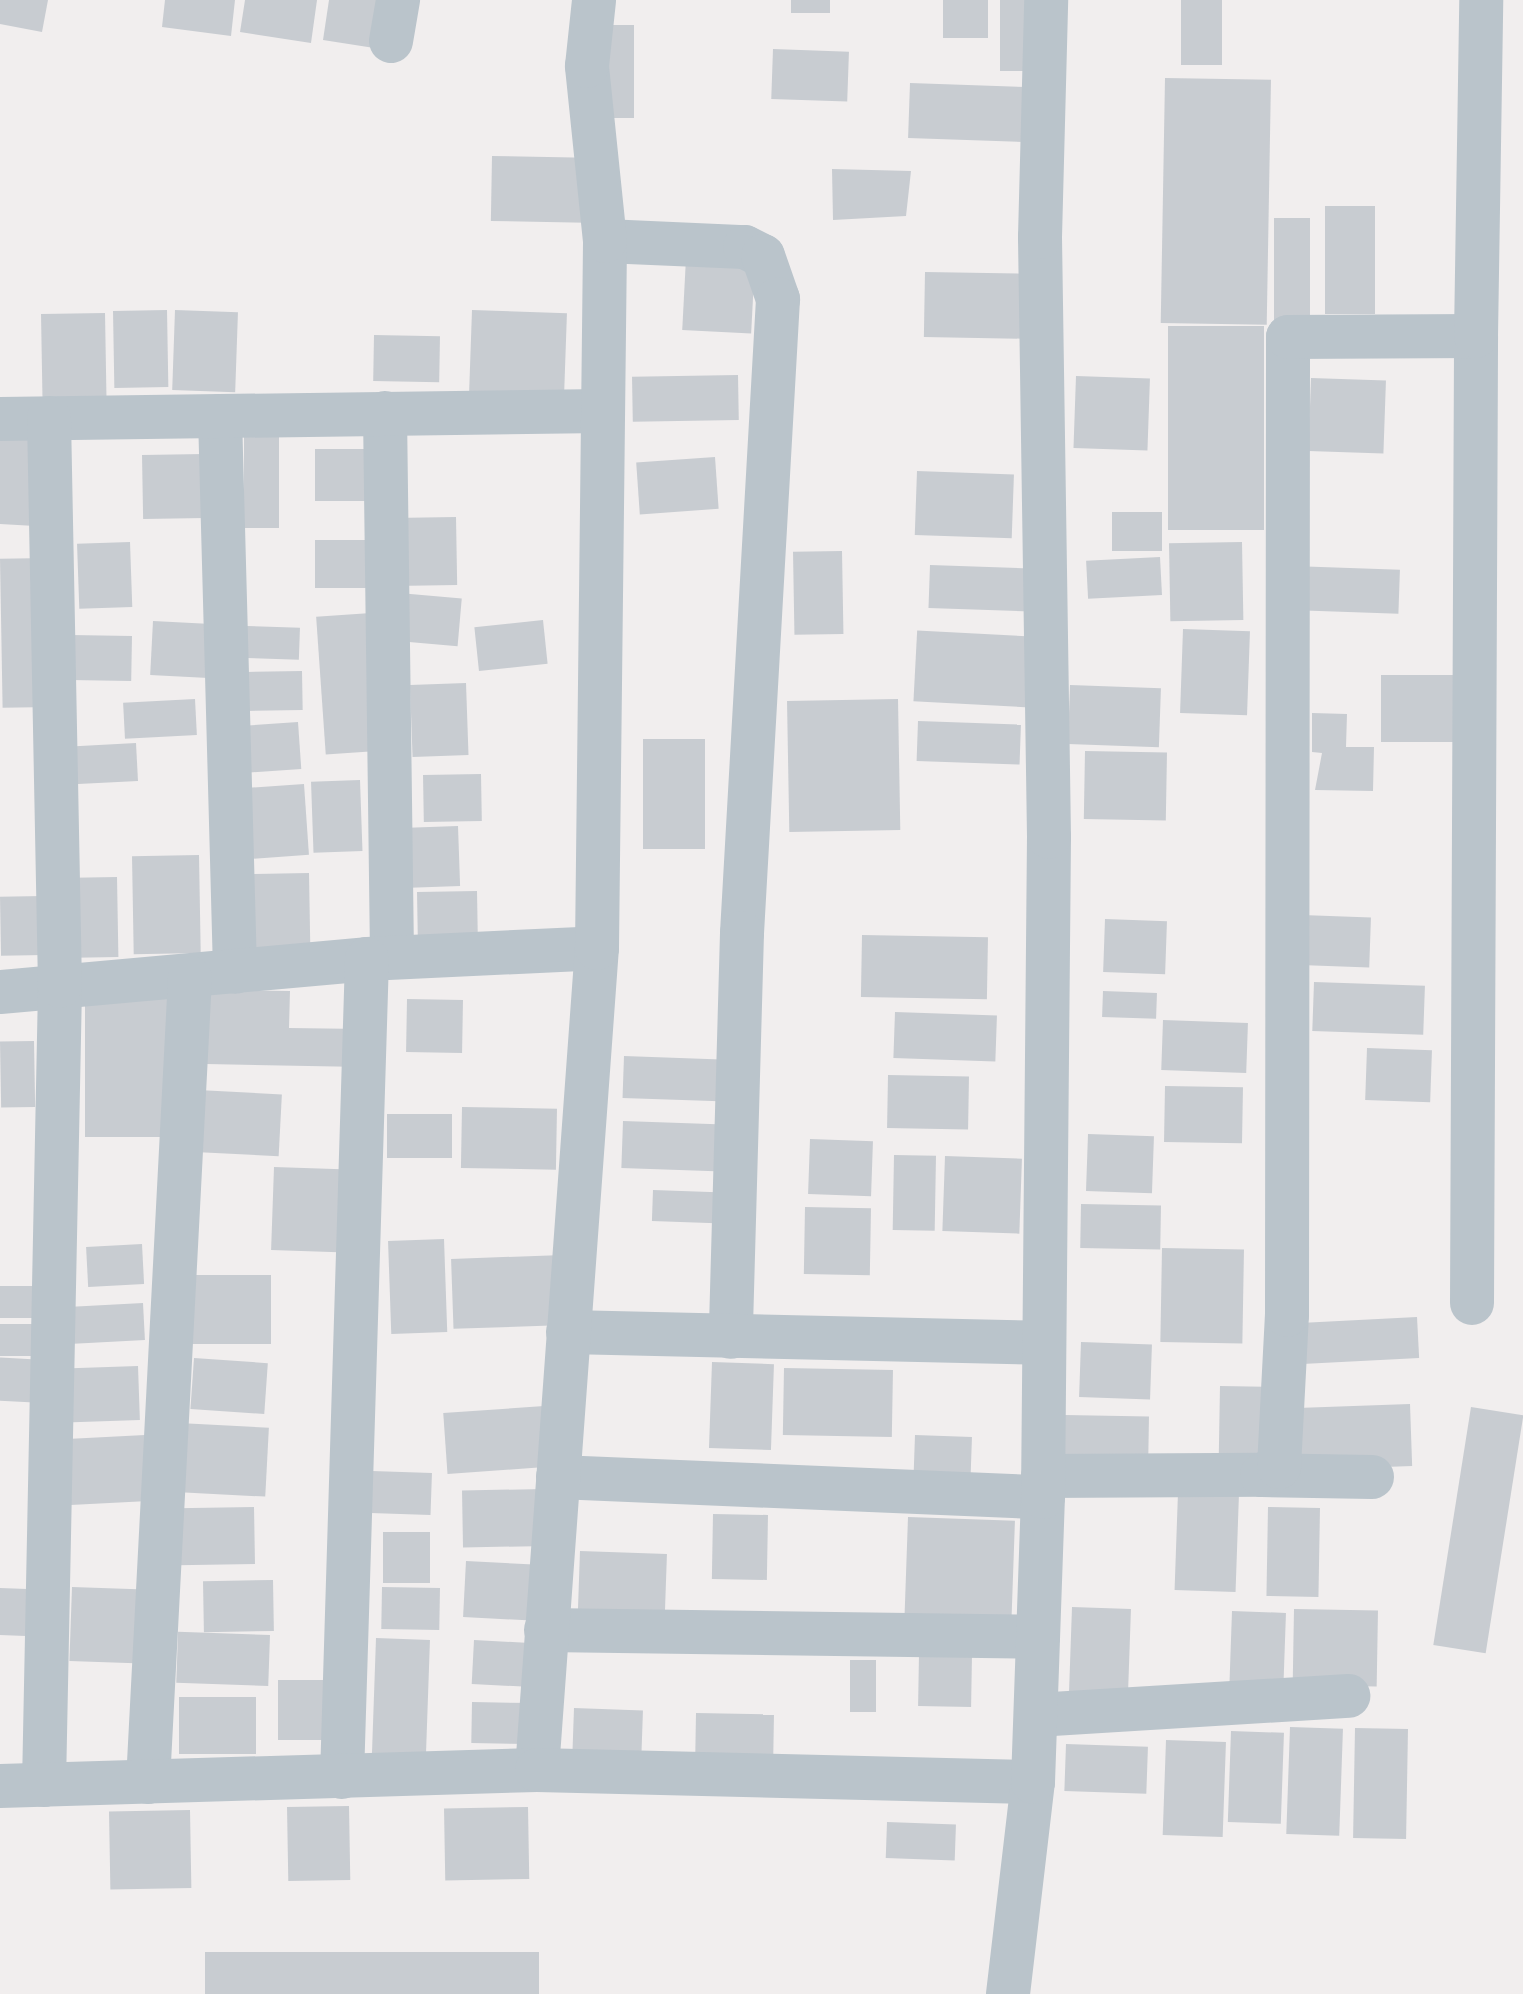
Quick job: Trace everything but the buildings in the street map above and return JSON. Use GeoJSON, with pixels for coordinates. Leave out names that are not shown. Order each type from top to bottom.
{"type":"FeatureCollection","features":[{"type":"Feature","properties":{"kind":"street"},"geometry":{"type":"LineString","coordinates":[[537,1770],[597,948],[605,241],[587,66],[594,0]]}},
{"type":"Feature","properties":{"kind":"street"},"geometry":{"type":"LineString","coordinates":[[1008,1994],[1033,1782],[1043,1486],[1049,822],[1040,237],[1046,0]]}},
{"type":"Feature","properties":{"kind":"street"},"geometry":{"type":"LineString","coordinates":[[1472,1303],[1476,336],[1481,0]]}},
{"type":"Feature","properties":{"kind":"street"},"geometry":{"type":"LineString","coordinates":[[605,241],[745,247],[763,256],[778,299],[742,933],[731,1337]]}},
{"type":"Feature","properties":{"kind":"street"},"geometry":{"type":"LineString","coordinates":[[1262,1475],[1279,1467],[1285,1448],[1288,337],[1476,336]]}},
{"type":"Feature","properties":{"kind":"street"},"geometry":{"type":"LineString","coordinates":[[0,419],[603,411]]}},
{"type":"Feature","properties":{"kind":"street"},"geometry":{"type":"LineString","coordinates":[[342,1777],[380,958],[385,413]]}},
{"type":"Feature","properties":{"kind":"street"},"geometry":{"type":"LineString","coordinates":[[220,416],[235,972]]}},
{"type":"Feature","properties":{"kind":"street"},"geometry":{"type":"LineString","coordinates":[[44,1785],[60,986],[49,418]]}},
{"type":"Feature","properties":{"kind":"street"},"geometry":{"type":"LineString","coordinates":[[0,992],[190,978],[380,958],[597,948]]}},
{"type":"Feature","properties":{"kind":"street"},"geometry":{"type":"LineString","coordinates":[[148,1782],[190,978]]}},
{"type":"Feature","properties":{"kind":"street"},"geometry":{"type":"LineString","coordinates":[[568,1332],[1044,1343]]}},
{"type":"Feature","properties":{"kind":"street"},"geometry":{"type":"LineString","coordinates":[[558,1477],[1043,1486],[1262,1475],[1372,1477]]}},
{"type":"Feature","properties":{"kind":"street"},"geometry":{"type":"LineString","coordinates":[[546,1630],[1038,1637]]}},
{"type":"Feature","properties":{"kind":"street"},"geometry":{"type":"LineString","coordinates":[[1036,1715],[1348,1696]]}},
{"type":"Feature","properties":{"kind":"street"},"geometry":{"type":"LineString","coordinates":[[0,1786],[537,1770],[1033,1782]]}}]}
